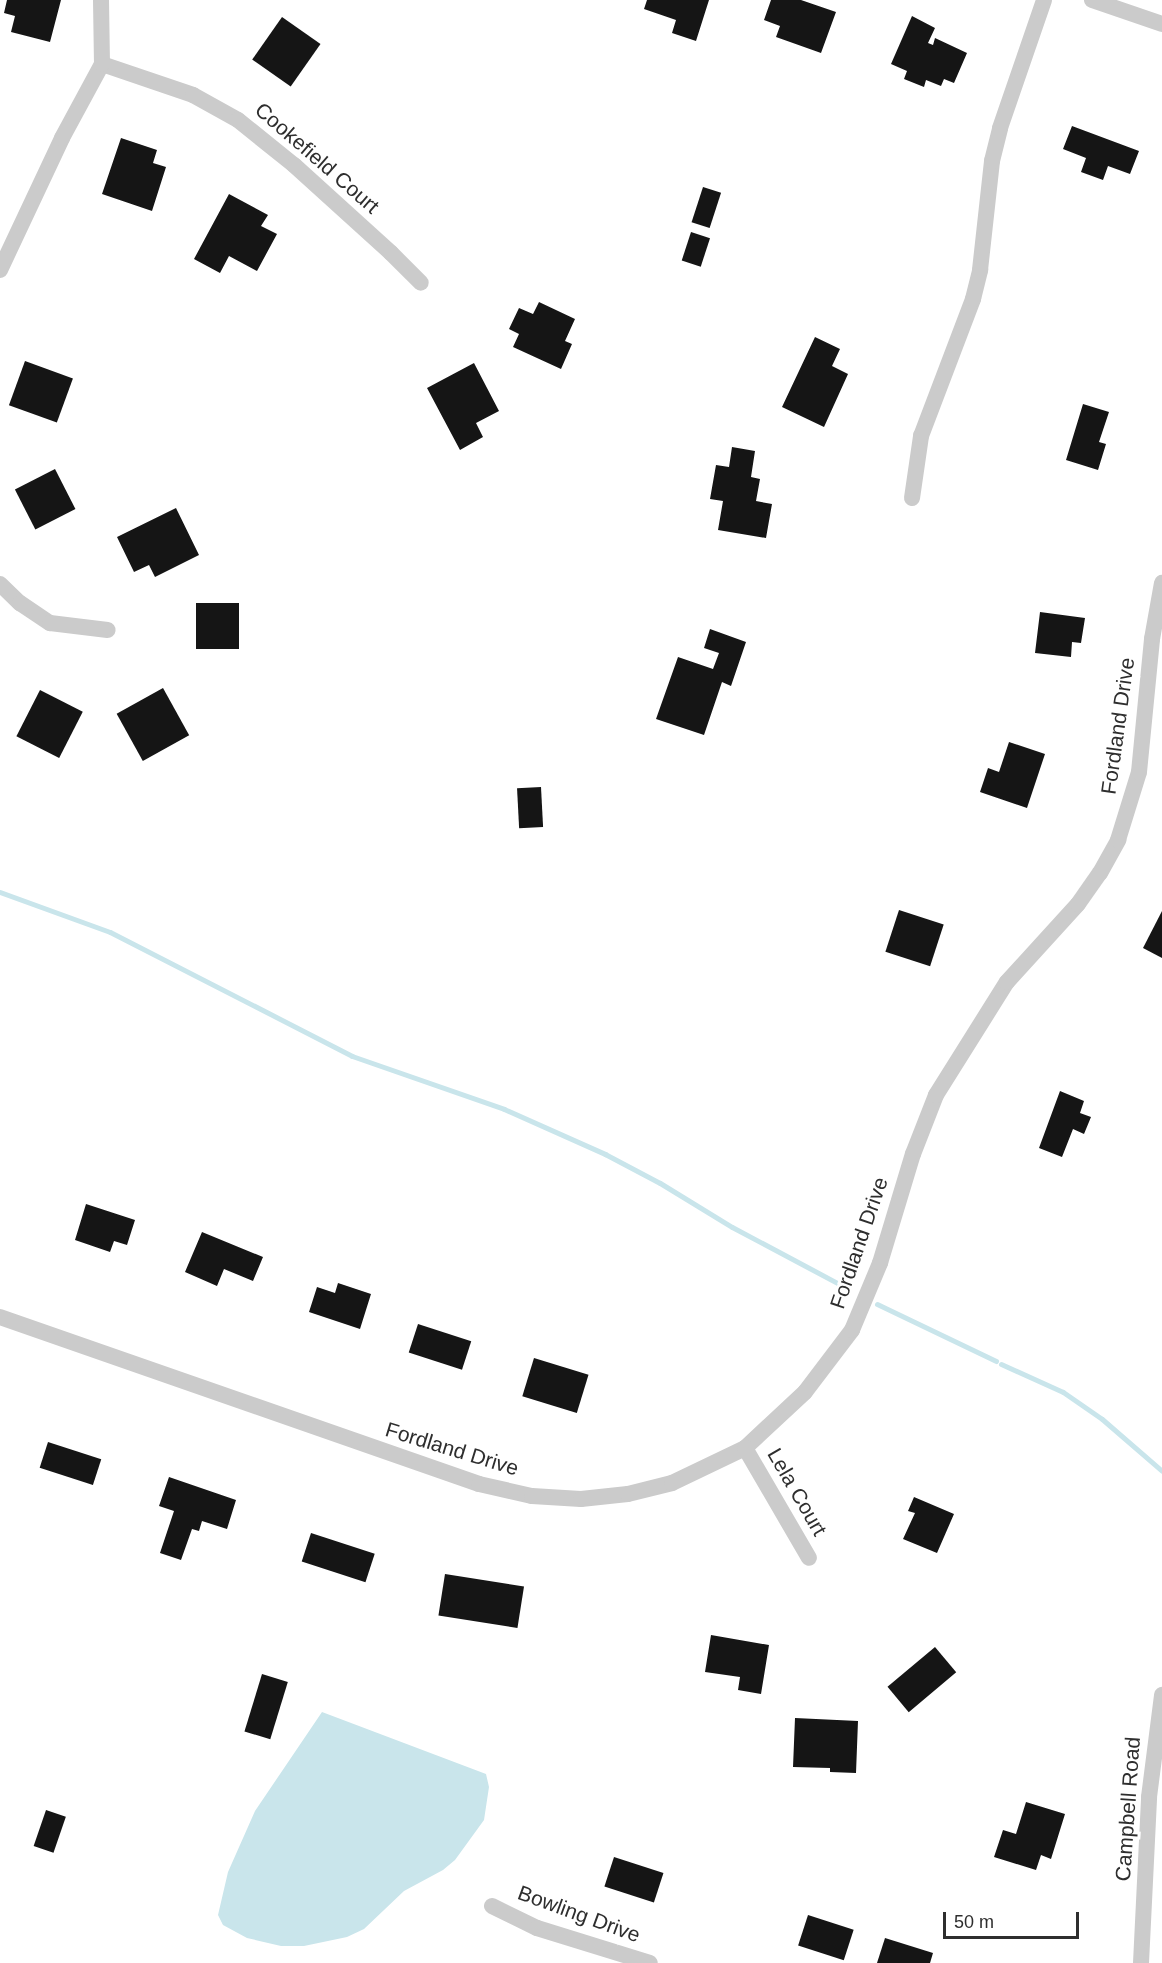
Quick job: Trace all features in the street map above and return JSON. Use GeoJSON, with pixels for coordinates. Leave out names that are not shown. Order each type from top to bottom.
{"type":"FeatureCollection","features":[{"type":"Feature","properties":{"kind":"street"},"geometry":{"type":"LineString","coordinates":[[0,270],[62,138],[102,64],[101,0]]}},
{"type":"Feature","properties":{"kind":"street"},"geometry":{"type":"LineString","coordinates":[[912,498],[921,436],[973,300],[980,270],[992,161],[1000,128],[1044,0]]}},
{"type":"Feature","properties":{"kind":"street"},"geometry":{"type":"LineString","coordinates":[[1092,0],[1162,24]]}},
{"type":"Feature","properties":{"kind":"street","name":"Cookefield Court"},"geometry":{"type":"LineString","coordinates":[[102,64],[193,95],[238,120],[294,165],[421,283]]}},
{"type":"Feature","properties":{"kind":"street","name":"Fordland Drive"},"geometry":{"type":"LineString","coordinates":[[0,1317],[445,1473],[523,1495],[581,1499],[628,1494],[672,1483],[745,1449],[806,1392],[852,1330],[880,1263],[913,1154],[936,1095],[1007,982],[1078,904],[1100,873],[1118,840],[1139,772],[1152,639],[1162,583]]}},
{"type":"Feature","properties":{"kind":"street"},"geometry":{"type":"LineString","coordinates":[[0,584],[20,603],[50,623],[108,630]]}},
{"type":"Feature","properties":{"kind":"street","name":"Lela Court"},"geometry":{"type":"LineString","coordinates":[[745,1449],[809,1558]]}},
{"type":"Feature","properties":{"kind":"street","name":"Campbell Road"},"geometry":{"type":"LineString","coordinates":[[1141,1963],[1149,1797],[1162,1695]]}},
{"type":"Feature","properties":{"kind":"street","name":"Bowling Drive"},"geometry":{"type":"LineString","coordinates":[[492,1906],[537,1928],[650,1963]]}},
{"type":"Feature","properties":{"kind":"water"},"geometry":{"type":"Polygon","coordinates":[[[322,1712],[486,1774],[489,1787],[484,1820],[455,1860],[443,1870],[404,1891],[364,1929],[347,1937],[304,1946],[281,1946],[247,1938],[223,1925],[218,1915],[228,1872],[255,1811],[322,1712]]]}},
{"type":"Feature","properties":{"kind":"building"},"geometry":{"type":"Polygon","coordinates":[[[7,0],[61,0],[50,42],[11,32],[15,16],[4,13],[7,0]]]}},
{"type":"Feature","properties":{"kind":"building"},"geometry":{"type":"Polygon","coordinates":[[[647,0],[709,0],[696,41],[672,33],[676,20],[644,9],[647,0]]]}},
{"type":"Feature","properties":{"kind":"building"},"geometry":{"type":"Polygon","coordinates":[[[771,0],[801,0],[836,12],[821,53],[776,37],[780,26],[764,20],[771,0]]]}},
{"type":"Feature","properties":{"kind":"building"},"geometry":{"type":"Polygon","coordinates":[[[912,16],[935,28],[928,43],[933,45],[935,38],[967,53],[954,83],[944,79],[941,86],[926,80],[924,87],[904,79],[907,71],[891,64],[912,16]]]}},
{"type":"Feature","properties":{"kind":"building"},"geometry":{"type":"Polygon","coordinates":[[[282,17],[321,44],[291,87],[252,60],[282,17]]]}},
{"type":"Feature","properties":{"kind":"building"},"geometry":{"type":"Polygon","coordinates":[[[1072,126],[1139,151],[1130,174],[1108,166],[1103,180],[1081,172],[1086,158],[1063,149],[1072,126]]]}},
{"type":"Feature","properties":{"kind":"building"},"geometry":{"type":"Polygon","coordinates":[[[121,138],[157,150],[153,163],[166,167],[152,211],[102,194],[121,138]]]}},
{"type":"Feature","properties":{"kind":"building"},"geometry":{"type":"Polygon","coordinates":[[[703,187],[721,193],[710,228],[692,222],[703,187]]]}},
{"type":"Feature","properties":{"kind":"building"},"geometry":{"type":"Polygon","coordinates":[[[229,194],[268,215],[261,226],[277,234],[257,271],[229,256],[220,273],[194,259],[229,194]]]}},
{"type":"Feature","properties":{"kind":"building"},"geometry":{"type":"Polygon","coordinates":[[[691,232],[710,238],[701,267],[682,261],[691,232]]]}},
{"type":"Feature","properties":{"kind":"building"},"geometry":{"type":"Polygon","coordinates":[[[539,302],[575,319],[565,341],[572,344],[561,369],[513,347],[519,334],[509,329],[519,308],[533,314],[539,302]]]}},
{"type":"Feature","properties":{"kind":"building"},"geometry":{"type":"Polygon","coordinates":[[[815,337],[840,349],[832,366],[848,374],[824,427],[782,407],[815,337]]]}},
{"type":"Feature","properties":{"kind":"building"},"geometry":{"type":"Polygon","coordinates":[[[25,361],[73,378],[57,423],[9,405],[25,361]]]}},
{"type":"Feature","properties":{"kind":"building"},"geometry":{"type":"Polygon","coordinates":[[[474,363],[499,411],[476,423],[483,437],[460,450],[427,388],[474,363]]]}},
{"type":"Feature","properties":{"kind":"building"},"geometry":{"type":"Polygon","coordinates":[[[1083,404],[1109,412],[1099,442],[1106,444],[1098,470],[1066,460],[1083,404]]]}},
{"type":"Feature","properties":{"kind":"building"},"geometry":{"type":"Polygon","coordinates":[[[732,447],[755,451],[751,477],[760,479],[756,501],[772,504],[766,538],[718,530],[723,501],[710,499],[716,465],[729,467],[732,447]]]}},
{"type":"Feature","properties":{"kind":"building"},"geometry":{"type":"Polygon","coordinates":[[[55,469],[75,509],[35,530],[15,489],[55,469]]]}},
{"type":"Feature","properties":{"kind":"building"},"geometry":{"type":"Polygon","coordinates":[[[176,508],[199,555],[155,577],[149,565],[134,572],[117,537],[176,508]]]}},
{"type":"Feature","properties":{"kind":"building"},"geometry":{"type":"Polygon","coordinates":[[[196,603],[239,603],[239,649],[196,649],[196,603]]]}},
{"type":"Feature","properties":{"kind":"building"},"geometry":{"type":"Polygon","coordinates":[[[1040,612],[1085,618],[1081,643],[1072,642],[1071,657],[1035,653],[1040,612]]]}},
{"type":"Feature","properties":{"kind":"building"},"geometry":{"type":"Polygon","coordinates":[[[710,629],[746,642],[731,686],[722,682],[704,735],[656,719],[678,657],[713,669],[719,653],[704,648],[710,629]]]}},
{"type":"Feature","properties":{"kind":"building"},"geometry":{"type":"Polygon","coordinates":[[[163,688],[189,735],[143,761],[117,714],[163,688]]]}},
{"type":"Feature","properties":{"kind":"building"},"geometry":{"type":"Polygon","coordinates":[[[40,690],[83,712],[59,758],[16,736],[40,690]]]}},
{"type":"Feature","properties":{"kind":"building"},"geometry":{"type":"Polygon","coordinates":[[[1009,742],[1045,754],[1027,808],[980,792],[988,768],[999,772],[1009,742]]]}},
{"type":"Feature","properties":{"kind":"building"},"geometry":{"type":"Polygon","coordinates":[[[541,787],[543,827],[519,828],[517,788],[541,787]]]}},
{"type":"Feature","properties":{"kind":"building"},"geometry":{"type":"Polygon","coordinates":[[[899,910],[944,925],[930,966],[885,952],[899,910]]]}},
{"type":"Feature","properties":{"kind":"building"},"geometry":{"type":"Polygon","coordinates":[[[1162,911],[1162,958],[1143,948],[1162,911]]]}},
{"type":"Feature","properties":{"kind":"building"},"geometry":{"type":"Polygon","coordinates":[[[1060,1091],[1084,1101],[1080,1113],[1091,1117],[1084,1134],[1073,1129],[1062,1157],[1039,1148],[1060,1091]]]}},
{"type":"Feature","properties":{"kind":"building"},"geometry":{"type":"Polygon","coordinates":[[[86,1204],[135,1220],[127,1245],[114,1241],[110,1252],[75,1240],[86,1204]]]}},
{"type":"Feature","properties":{"kind":"building"},"geometry":{"type":"Polygon","coordinates":[[[202,1232],[263,1257],[253,1281],[224,1269],[217,1286],[185,1272],[202,1232]]]}},
{"type":"Feature","properties":{"kind":"building"},"geometry":{"type":"Polygon","coordinates":[[[338,1283],[371,1294],[360,1329],[309,1312],[317,1287],[335,1293],[338,1283]]]}},
{"type":"Feature","properties":{"kind":"building"},"geometry":{"type":"Polygon","coordinates":[[[418,1324],[471,1341],[462,1370],[409,1353],[418,1324]]]}},
{"type":"Feature","properties":{"kind":"building"},"geometry":{"type":"Polygon","coordinates":[[[534,1358],[589,1375],[577,1413],[522,1396],[534,1358]]]}},
{"type":"Feature","properties":{"kind":"building"},"geometry":{"type":"Polygon","coordinates":[[[48,1442],[101,1459],[93,1485],[40,1468],[48,1442]]]}},
{"type":"Feature","properties":{"kind":"building"},"geometry":{"type":"Polygon","coordinates":[[[169,1477],[236,1500],[227,1529],[202,1521],[199,1531],[192,1529],[181,1560],[160,1553],[174,1511],[159,1506],[169,1477]]]}},
{"type":"Feature","properties":{"kind":"building"},"geometry":{"type":"Polygon","coordinates":[[[914,1497],[954,1514],[937,1553],[903,1539],[915,1513],[908,1511],[914,1497]]]}},
{"type":"Feature","properties":{"kind":"building"},"geometry":{"type":"Polygon","coordinates":[[[311,1533],[375,1554],[365,1582],[302,1562],[311,1533]]]}},
{"type":"Feature","properties":{"kind":"building"},"geometry":{"type":"Polygon","coordinates":[[[445,1574],[524,1587],[517,1628],[438,1615],[445,1574]]]}},
{"type":"Feature","properties":{"kind":"building"},"geometry":{"type":"Polygon","coordinates":[[[711,1635],[769,1645],[761,1694],[738,1690],[740,1677],[705,1672],[711,1635]]]}},
{"type":"Feature","properties":{"kind":"building"},"geometry":{"type":"Polygon","coordinates":[[[935,1647],[956,1672],[909,1712],[888,1687],[935,1647]]]}},
{"type":"Feature","properties":{"kind":"building"},"geometry":{"type":"Polygon","coordinates":[[[262,1674],[288,1682],[270,1739],[244,1731],[262,1674]]]}},
{"type":"Feature","properties":{"kind":"building"},"geometry":{"type":"Polygon","coordinates":[[[795,1718],[858,1721],[856,1773],[830,1772],[830,1768],[793,1767],[795,1718]]]}},
{"type":"Feature","properties":{"kind":"building"},"geometry":{"type":"Polygon","coordinates":[[[1026,1802],[1065,1814],[1051,1859],[1041,1855],[1036,1870],[994,1857],[1003,1830],[1016,1834],[1026,1802]]]}},
{"type":"Feature","properties":{"kind":"building"},"geometry":{"type":"Polygon","coordinates":[[[46,1810],[66,1817],[53,1853],[34,1846],[46,1810]]]}},
{"type":"Feature","properties":{"kind":"building"},"geometry":{"type":"Polygon","coordinates":[[[614,1857],[663,1873],[654,1903],[604,1886],[614,1857]]]}},
{"type":"Feature","properties":{"kind":"building"},"geometry":{"type":"Polygon","coordinates":[[[808,1915],[854,1930],[844,1960],[798,1945],[808,1915]]]}},
{"type":"Feature","properties":{"kind":"building"},"geometry":{"type":"Polygon","coordinates":[[[885,1938],[933,1953],[930,1963],[877,1963],[885,1938]]]}},
{"type":"Feature","properties":{"kind":"waterway"},"geometry":{"type":"LineString","coordinates":[[0,892],[110,932],[352,1056],[504,1109],[605,1154],[660,1183],[732,1227],[845,1287]]}},
{"type":"Feature","properties":{"kind":"waterway"},"geometry":{"type":"LineString","coordinates":[[877,1304],[996,1361]]}},
{"type":"Feature","properties":{"kind":"waterway"},"geometry":{"type":"LineString","coordinates":[[1001,1364],[1063,1392],[1102,1419],[1162,1471]]}}]}
